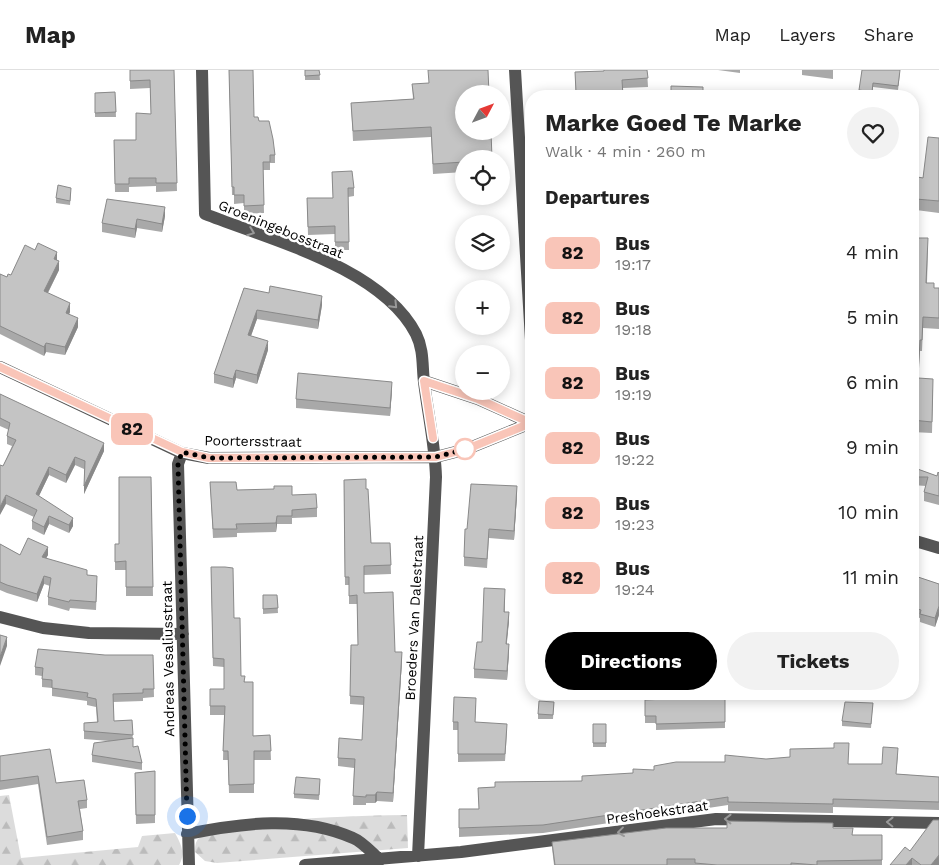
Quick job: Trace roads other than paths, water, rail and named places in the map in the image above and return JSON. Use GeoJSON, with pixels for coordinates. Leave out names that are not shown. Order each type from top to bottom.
{"type":"FeatureCollection","features":[{"type":"Feature","properties":{"kind":"street","name":"Groeningebosstraat"},"geometry":{"type":"LineString","coordinates":[[202,70],[205,214],[314,256],[356,276],[378,290],[398,307],[416,335],[423,356],[424,381]]}},
{"type":"Feature","properties":{"kind":"street"},"geometry":{"type":"LineString","coordinates":[[515,70],[525,156]]}},
{"type":"Feature","properties":{"kind":"street","name":"Poortersstraat"},"geometry":{"type":"LineString","coordinates":[[0,367],[182,452],[209,458],[436,457],[467,449],[525,425]]}},
{"type":"Feature","properties":{"kind":"street"},"geometry":{"type":"LineString","coordinates":[[424,381],[478,399],[525,419]]}},
{"type":"Feature","properties":{"kind":"street","name":"Broeders Van Dalestraat"},"geometry":{"type":"LineString","coordinates":[[418,856],[436,457],[424,381]]}},
{"type":"Feature","properties":{"kind":"street","name":"Andreas Vesaliusstraat"},"geometry":{"type":"LineString","coordinates":[[182,452],[178,464],[189,865]]}},
{"type":"Feature","properties":{"kind":"street"},"geometry":{"type":"LineString","coordinates":[[919,542],[939,548]]}},
{"type":"Feature","properties":{"kind":"street"},"geometry":{"type":"LineString","coordinates":[[0,617],[43,628],[89,633],[183,634]]}},
{"type":"Feature","properties":{"kind":"street","name":"Preshoekstraat"},"geometry":{"type":"LineString","coordinates":[[305,865],[461,852],[716,819],[939,823]]}},
{"type":"Feature","properties":{"kind":"street"},"geometry":{"type":"LineString","coordinates":[[187,834],[254,823],[301,824],[355,838],[380,860]]}}]}
